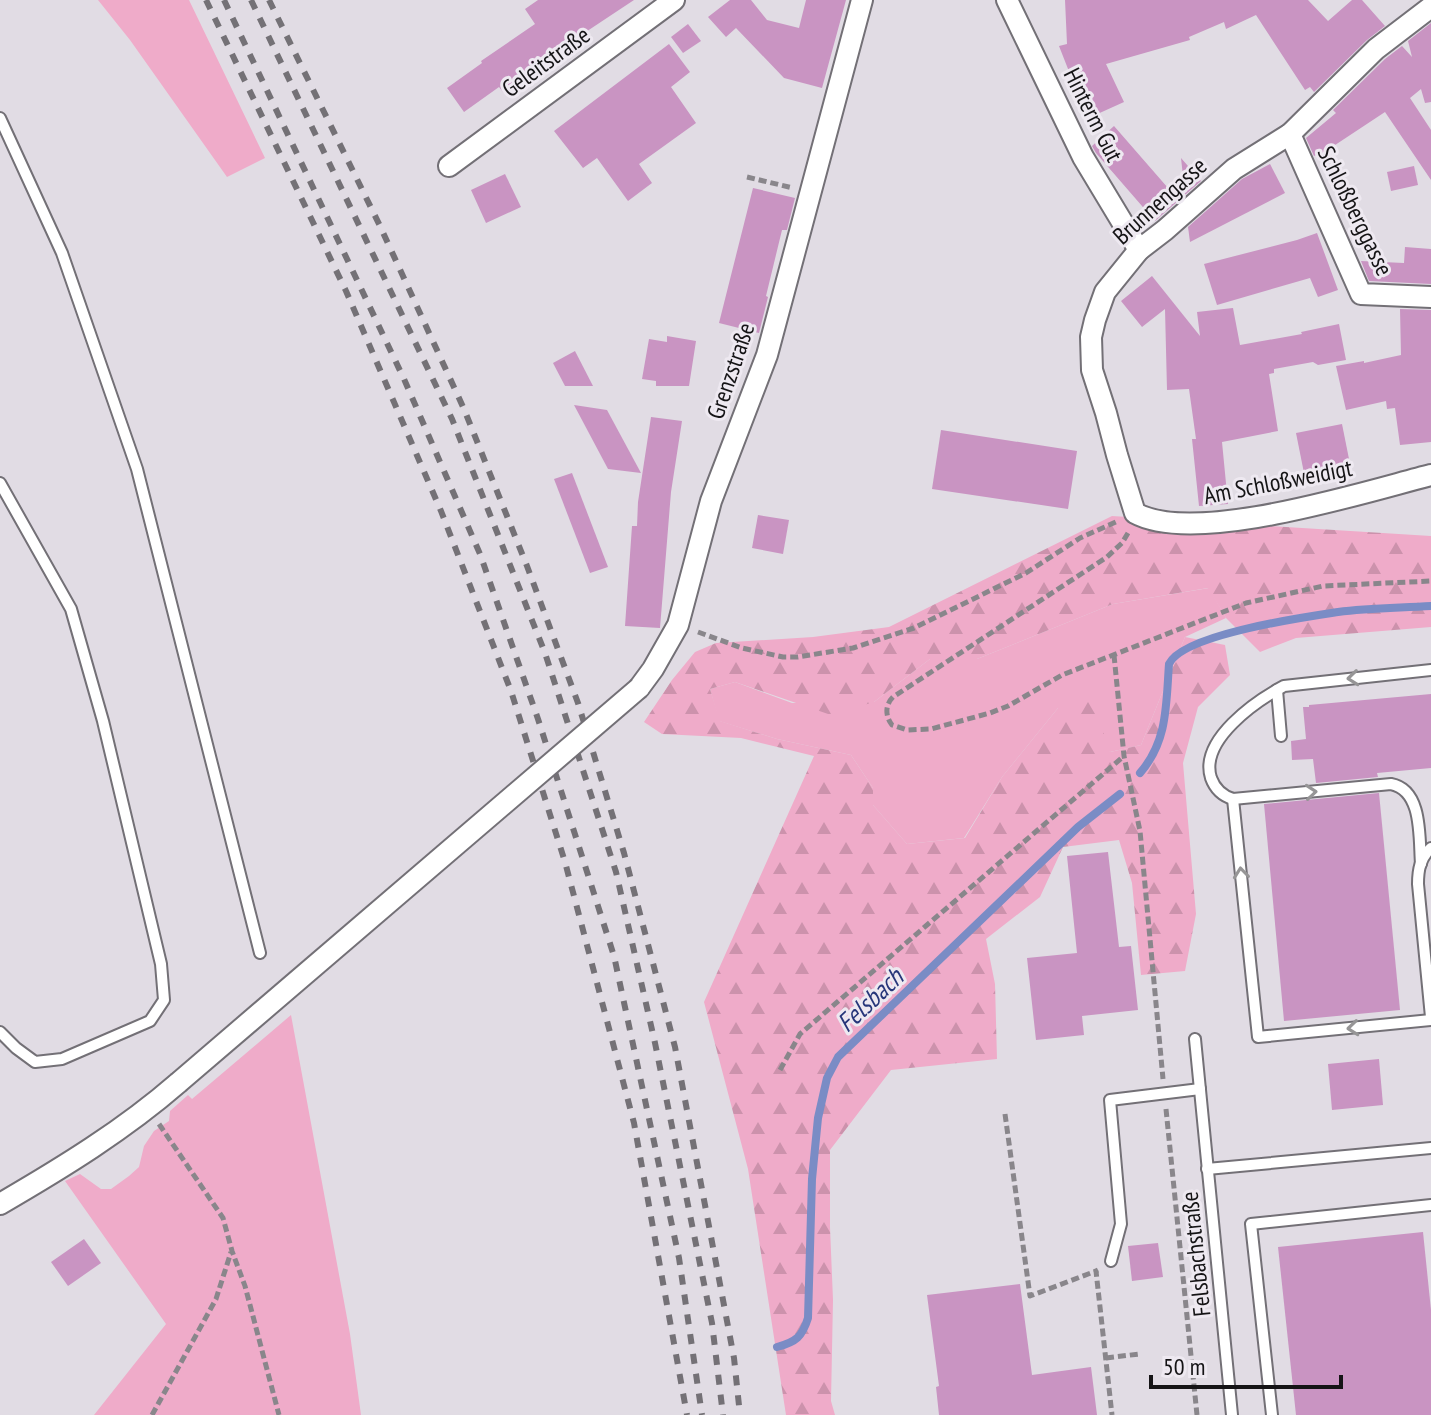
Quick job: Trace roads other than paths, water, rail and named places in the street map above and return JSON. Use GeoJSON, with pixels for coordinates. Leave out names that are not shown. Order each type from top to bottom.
{"type":"FeatureCollection","features":[{"type":"Feature","properties":{"kind":"street","name":"Geleitstraße"},"geometry":{"type":"LineString","coordinates":[[449,166],[674,0]]}},
{"type":"Feature","properties":{"kind":"street","name":"Grenzstraße"},"geometry":{"type":"LineString","coordinates":[[0,1204],[149,1108],[639,688],[653,669],[678,625],[711,501],[767,355],[862,0]]}},
{"type":"Feature","properties":{"kind":"street","name":"Hinterm Gut"},"geometry":{"type":"LineString","coordinates":[[1007,0],[1083,157],[1139,250]]}},
{"type":"Feature","properties":{"kind":"street","name":"Brunnengasse"},"geometry":{"type":"LineString","coordinates":[[1135,513],[1092,370],[1091,337],[1105,292],[1139,250],[1234,169],[1290,134],[1376,49],[1431,7]]}},
{"type":"Feature","properties":{"kind":"street","name":"Schloßberggasse"},"geometry":{"type":"LineString","coordinates":[[1290,134],[1361,294],[1431,297]]}},
{"type":"Feature","properties":{"kind":"street","name":"Am Schloßweidigt"},"geometry":{"type":"LineString","coordinates":[[1135,513],[1166,522],[1230,521],[1319,504],[1431,475]]}},
{"type":"Feature","properties":{"kind":"lane"},"geometry":{"type":"LineString","coordinates":[[0,118],[62,253],[137,469],[260,953]]}},
{"type":"Feature","properties":{"kind":"lane"},"geometry":{"type":"LineString","coordinates":[[0,483],[71,609],[103,721],[161,964],[164,1000],[150,1021],[62,1059],[35,1062],[0,1032]]}},
{"type":"Feature","properties":{"kind":"lane"},"geometry":{"type":"LineString","coordinates":[[1233,799],[1258,1037],[1431,1019],[1418,884],[1421,864],[1411,797],[1400,786],[1391,784],[1233,799],[1221,793],[1212,780],[1210,760],[1229,727],[1277,690],[1294,684],[1431,670]]}},
{"type":"Feature","properties":{"kind":"lane"},"geometry":{"type":"LineString","coordinates":[[1277,690],[1281,736]]}},
{"type":"Feature","properties":{"kind":"lane"},"geometry":{"type":"LineString","coordinates":[[1421,864],[1431,848]]}},
{"type":"Feature","properties":{"kind":"lane","name":"Felsbachstraße"},"geometry":{"type":"LineString","coordinates":[[1195,1039],[1232,1415]]}},
{"type":"Feature","properties":{"kind":"lane"},"geometry":{"type":"LineString","coordinates":[[1111,1261],[1121,1224],[1110,1100],[1200,1089]]}},
{"type":"Feature","properties":{"kind":"lane"},"geometry":{"type":"LineString","coordinates":[[1207,1169],[1431,1148]]}},
{"type":"Feature","properties":{"kind":"lane"},"geometry":{"type":"LineString","coordinates":[[1272,1415],[1251,1224],[1431,1205]]}},
{"type":"Feature","properties":{"kind":"waterway","name":"Felsbach"},"geometry":{"type":"LineString","coordinates":[[1140,773],[1161,735],[1169,664],[1179,653],[1220,636],[1322,614],[1431,606]]}},
{"type":"Feature","properties":{"kind":"waterway","name":"Felsbach"},"geometry":{"type":"LineString","coordinates":[[777,1347],[797,1338],[808,1318],[812,1179],[818,1118],[827,1078],[838,1057],[1078,827],[1120,794]]}},
{"type":"Feature","properties":{"kind":"railway"},"geometry":{"type":"LineString","coordinates":[[206,0],[346,291],[441,511],[511,691],[565,862],[634,1123],[687,1415]]}},
{"type":"Feature","properties":{"kind":"railway"},"geometry":{"type":"LineString","coordinates":[[224,0],[404,379],[480,554],[538,719],[614,956],[679,1258],[702,1415]]}},
{"type":"Feature","properties":{"kind":"railway"},"geometry":{"type":"LineString","coordinates":[[251,0],[452,419],[545,653],[616,872],[655,1043],[712,1323],[723,1415]]}},
{"type":"Feature","properties":{"kind":"railway"},"geometry":{"type":"LineString","coordinates":[[269,0],[380,226],[464,409],[578,703],[624,853],[675,1047],[734,1358],[740,1415]]}}]}
